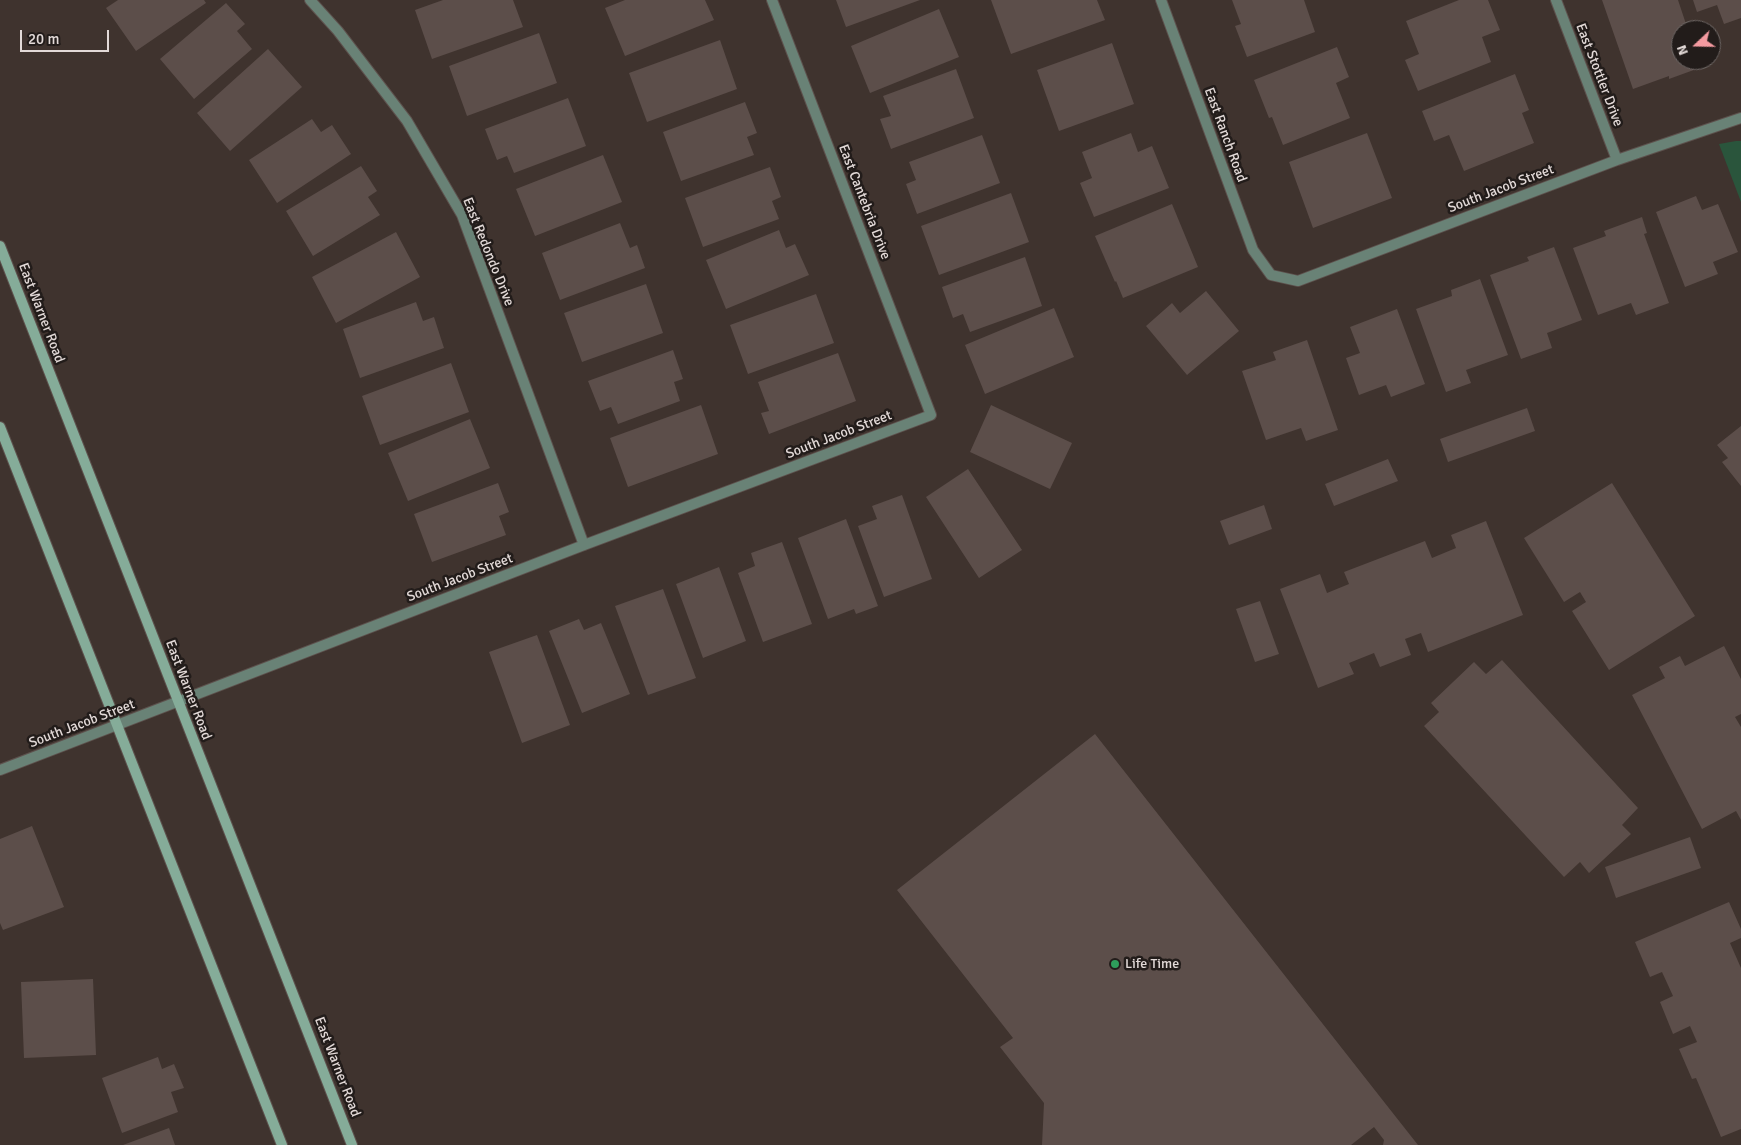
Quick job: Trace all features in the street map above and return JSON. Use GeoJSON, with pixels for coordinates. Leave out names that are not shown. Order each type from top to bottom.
{"type":"FeatureCollection","features":[{"type":"Feature","properties":{"kind":"main road","name":"East Warner Road"},"geometry":{"type":"LineString","coordinates":[[0,246],[352,1145]]}},
{"type":"Feature","properties":{"kind":"main road"},"geometry":{"type":"LineString","coordinates":[[0,427],[282,1145]]}},
{"type":"Feature","properties":{"kind":"street","name":"East Redondo Drive"},"geometry":{"type":"LineString","coordinates":[[310,0],[338,31],[408,121],[462,215],[584,545]]}},
{"type":"Feature","properties":{"kind":"street","name":"East Cantebria Drive"},"geometry":{"type":"LineString","coordinates":[[772,0],[931,415]]}},
{"type":"Feature","properties":{"kind":"street","name":"East Ranch Road"},"geometry":{"type":"LineString","coordinates":[[1161,0],[1253,250],[1271,275]]}},
{"type":"Feature","properties":{"kind":"street","name":"East Stottler Drive"},"geometry":{"type":"LineString","coordinates":[[1556,0],[1617,160]]}},
{"type":"Feature","properties":{"kind":"street","name":"South Jacob Street"},"geometry":{"type":"LineString","coordinates":[[1271,275],[1298,281],[1617,160],[1741,118]]}},
{"type":"Feature","properties":{"kind":"street","name":"South Jacob Street"},"geometry":{"type":"LineString","coordinates":[[0,770],[584,545],[931,415]]}},
{"type":"Feature","properties":{"kind":"green space"},"geometry":{"type":"Polygon","coordinates":[[[1741,141],[1741,202],[1719,144],[1741,141]]]}},
{"type":"Feature","properties":{"kind":"building"},"geometry":{"type":"Polygon","coordinates":[[[118,0],[204,0],[206,3],[136,51],[106,8],[118,0]]]}},
{"type":"Feature","properties":{"kind":"building"},"geometry":{"type":"Polygon","coordinates":[[[443,0],[513,0],[523,27],[432,59],[415,10],[443,0]]]}},
{"type":"Feature","properties":{"kind":"building"},"geometry":{"type":"Polygon","coordinates":[[[625,0],[705,0],[714,20],[625,56],[605,8],[625,0]]]}},
{"type":"Feature","properties":{"kind":"building"},"geometry":{"type":"Polygon","coordinates":[[[836,0],[920,0],[846,27],[836,0]]]}},
{"type":"Feature","properties":{"kind":"building"},"geometry":{"type":"Polygon","coordinates":[[[991,0],[1097,0],[1105,20],[1011,54],[991,0]]]}},
{"type":"Feature","properties":{"kind":"building"},"geometry":{"type":"Polygon","coordinates":[[[1232,0],[1304,0],[1315,32],[1247,57],[1235,26],[1241,24],[1232,0]]]}},
{"type":"Feature","properties":{"kind":"building"},"geometry":{"type":"Polygon","coordinates":[[[1459,0],[1488,0],[1500,30],[1482,37],[1491,62],[1418,91],[1405,60],[1419,54],[1406,21],[1459,0]]]}},
{"type":"Feature","properties":{"kind":"building"},"geometry":{"type":"Polygon","coordinates":[[[1602,0],[1678,0],[1685,20],[1671,20],[1671,70],[1694,70],[1669,79],[1669,76],[1633,89],[1602,0]]]}},
{"type":"Feature","properties":{"kind":"building"},"geometry":{"type":"Polygon","coordinates":[[[1693,0],[1741,0],[1741,18],[1724,24],[1717,5],[1697,12],[1693,0]]]}},
{"type":"Feature","properties":{"kind":"building"},"geometry":{"type":"Polygon","coordinates":[[[226,3],[245,24],[237,31],[252,49],[194,99],[160,59],[226,3]]]}},
{"type":"Feature","properties":{"kind":"building"},"geometry":{"type":"Polygon","coordinates":[[[939,9],[959,57],[870,93],[851,46],[939,9]]]}},
{"type":"Feature","properties":{"kind":"building"},"geometry":{"type":"Polygon","coordinates":[[[539,33],[557,83],[467,116],[449,66],[539,33]]]}},
{"type":"Feature","properties":{"kind":"building"},"geometry":{"type":"Polygon","coordinates":[[[720,40],[737,89],[647,122],[629,73],[720,40]]]}},
{"type":"Feature","properties":{"kind":"building"},"geometry":{"type":"Polygon","coordinates":[[[1112,43],[1134,104],[1059,131],[1037,70],[1112,43]]]}},
{"type":"Feature","properties":{"kind":"building"},"geometry":{"type":"Polygon","coordinates":[[[1337,47],[1349,77],[1336,83],[1350,118],[1283,145],[1272,117],[1269,118],[1254,80],[1337,47]]]}},
{"type":"Feature","properties":{"kind":"building"},"geometry":{"type":"Polygon","coordinates":[[[268,49],[302,87],[230,151],[197,113],[268,49]]]}},
{"type":"Feature","properties":{"kind":"building"},"geometry":{"type":"Polygon","coordinates":[[[956,69],[974,118],[891,149],[880,119],[891,116],[883,96],[956,69]]]}},
{"type":"Feature","properties":{"kind":"building"},"geometry":{"type":"Polygon","coordinates":[[[1515,74],[1529,110],[1522,113],[1534,143],[1464,171],[1449,135],[1434,141],[1422,111],[1515,74]]]}},
{"type":"Feature","properties":{"kind":"building"},"geometry":{"type":"Polygon","coordinates":[[[568,98],[586,146],[514,173],[507,156],[497,160],[485,129],[568,98]]]}},
{"type":"Feature","properties":{"kind":"building"},"geometry":{"type":"Polygon","coordinates":[[[745,102],[757,133],[747,137],[754,155],[681,181],[663,132],[745,102]]]}},
{"type":"Feature","properties":{"kind":"building"},"geometry":{"type":"Polygon","coordinates":[[[312,119],[321,132],[332,125],[351,154],[277,203],[249,160],[312,119]]]}},
{"type":"Feature","properties":{"kind":"building"},"geometry":{"type":"Polygon","coordinates":[[[1131,133],[1138,152],[1152,146],[1169,188],[1094,217],[1080,183],[1092,178],[1082,152],[1131,133]]]}},
{"type":"Feature","properties":{"kind":"building"},"geometry":{"type":"Polygon","coordinates":[[[1367,133],[1392,198],[1313,228],[1289,162],[1367,133]]]}},
{"type":"Feature","properties":{"kind":"building"},"geometry":{"type":"Polygon","coordinates":[[[982,135],[1000,183],[917,214],[906,184],[916,180],[909,162],[982,135]]]}},
{"type":"Feature","properties":{"kind":"building"},"geometry":{"type":"Polygon","coordinates":[[[603,155],[622,202],[535,236],[516,189],[603,155]]]}},
{"type":"Feature","properties":{"kind":"building"},"geometry":{"type":"Polygon","coordinates":[[[361,166],[377,191],[368,197],[380,215],[313,256],[286,211],[361,166]]]}},
{"type":"Feature","properties":{"kind":"building"},"geometry":{"type":"Polygon","coordinates":[[[770,167],[781,197],[772,201],[779,219],[703,247],[685,198],[770,167]]]}},
{"type":"Feature","properties":{"kind":"building"},"geometry":{"type":"Polygon","coordinates":[[[1011,193],[1029,242],[939,275],[921,226],[1011,193]]]}},
{"type":"Feature","properties":{"kind":"building"},"geometry":{"type":"Polygon","coordinates":[[[1696,196],[1702,210],[1718,204],[1738,252],[1713,262],[1718,274],[1685,287],[1656,212],[1696,196]]]}},
{"type":"Feature","properties":{"kind":"building"},"geometry":{"type":"Polygon","coordinates":[[[1172,204],[1198,267],[1123,298],[1095,236],[1172,204]]]}},
{"type":"Feature","properties":{"kind":"building"},"geometry":{"type":"Polygon","coordinates":[[[1642,217],[1647,233],[1644,234],[1669,303],[1636,315],[1631,303],[1598,315],[1573,248],[1606,236],[1604,231],[1642,217]]]}},
{"type":"Feature","properties":{"kind":"building"},"geometry":{"type":"Polygon","coordinates":[[[620,223],[630,248],[637,245],[645,268],[560,300],[542,253],[620,223]]]}},
{"type":"Feature","properties":{"kind":"building"},"geometry":{"type":"Polygon","coordinates":[[[779,230],[786,248],[795,244],[809,275],[726,309],[706,260],[779,230]]]}},
{"type":"Feature","properties":{"kind":"building"},"geometry":{"type":"Polygon","coordinates":[[[396,232],[420,277],[336,323],[312,277],[396,232]]]}},
{"type":"Feature","properties":{"kind":"building"},"geometry":{"type":"Polygon","coordinates":[[[1554,247],[1582,320],[1547,333],[1552,348],[1521,359],[1490,275],[1529,261],[1527,257],[1554,247]]]}},
{"type":"Feature","properties":{"kind":"building"},"geometry":{"type":"Polygon","coordinates":[[[1025,257],[1042,306],[970,332],[963,314],[953,318],[942,287],[1025,257]]]}},
{"type":"Feature","properties":{"kind":"building"},"geometry":{"type":"Polygon","coordinates":[[[1480,279],[1508,355],[1466,370],[1471,383],[1446,392],[1416,309],[1452,296],[1451,290],[1480,279]]]}},
{"type":"Feature","properties":{"kind":"building"},"geometry":{"type":"Polygon","coordinates":[[[646,284],[663,333],[582,362],[564,313],[646,284]]]}},
{"type":"Feature","properties":{"kind":"building"},"geometry":{"type":"Polygon","coordinates":[[[1206,291],[1239,331],[1187,375],[1146,326],[1172,303],[1180,313],[1206,291]]]}},
{"type":"Feature","properties":{"kind":"building"},"geometry":{"type":"Polygon","coordinates":[[[816,294],[834,343],[748,374],[730,325],[816,294]]]}},
{"type":"Feature","properties":{"kind":"building"},"geometry":{"type":"Polygon","coordinates":[[[416,302],[423,321],[434,317],[444,348],[360,378],[343,329],[416,302]]]}},
{"type":"Feature","properties":{"kind":"building"},"geometry":{"type":"Polygon","coordinates":[[[1054,308],[1074,357],[985,394],[965,345],[1054,308]]]}},
{"type":"Feature","properties":{"kind":"building"},"geometry":{"type":"Polygon","coordinates":[[[1397,309],[1425,384],[1391,397],[1386,385],[1359,395],[1346,358],[1360,353],[1350,327],[1397,309]]]}},
{"type":"Feature","properties":{"kind":"building"},"geometry":{"type":"Polygon","coordinates":[[[1307,340],[1338,430],[1306,441],[1301,428],[1266,440],[1242,371],[1276,360],[1273,352],[1307,340]]]}},
{"type":"Feature","properties":{"kind":"building"},"geometry":{"type":"Polygon","coordinates":[[[673,350],[683,379],[674,382],[680,401],[618,424],[611,407],[600,411],[588,381],[673,350]]]}},
{"type":"Feature","properties":{"kind":"building"},"geometry":{"type":"Polygon","coordinates":[[[838,353],[856,401],[769,434],[761,413],[769,411],[758,382],[838,353]]]}},
{"type":"Feature","properties":{"kind":"building"},"geometry":{"type":"Polygon","coordinates":[[[451,363],[469,412],[380,445],[362,396],[451,363]]]}},
{"type":"Feature","properties":{"kind":"building"},"geometry":{"type":"Polygon","coordinates":[[[701,405],[718,454],[628,487],[610,438],[701,405]]]}},
{"type":"Feature","properties":{"kind":"building"},"geometry":{"type":"Polygon","coordinates":[[[991,405],[1072,443],[1050,489],[970,452],[991,405]]]}},
{"type":"Feature","properties":{"kind":"building"},"geometry":{"type":"Polygon","coordinates":[[[1527,408],[1535,431],[1448,462],[1440,439],[1527,408]]]}},
{"type":"Feature","properties":{"kind":"building"},"geometry":{"type":"Polygon","coordinates":[[[470,419],[490,468],[408,501],[388,453],[470,419]]]}},
{"type":"Feature","properties":{"kind":"building"},"geometry":{"type":"Polygon","coordinates":[[[1741,426],[1741,486],[1722,462],[1728,458],[1717,445],[1741,426]]]}},
{"type":"Feature","properties":{"kind":"building"},"geometry":{"type":"Polygon","coordinates":[[[1388,459],[1398,481],[1334,506],[1325,484],[1388,459]]]}},
{"type":"Feature","properties":{"kind":"building"},"geometry":{"type":"Polygon","coordinates":[[[968,469],[1022,550],[979,578],[926,497],[968,469]]]}},
{"type":"Feature","properties":{"kind":"building"},"geometry":{"type":"Polygon","coordinates":[[[498,483],[509,512],[499,516],[506,535],[432,562],[414,514],[498,483]]]}},
{"type":"Feature","properties":{"kind":"building"},"geometry":{"type":"Polygon","coordinates":[[[1612,483],[1695,616],[1609,670],[1572,611],[1586,602],[1580,592],[1564,602],[1524,538],[1612,483]]]}},
{"type":"Feature","properties":{"kind":"building"},"geometry":{"type":"Polygon","coordinates":[[[902,495],[932,579],[884,597],[858,526],[877,519],[872,506],[902,495]]]}},
{"type":"Feature","properties":{"kind":"building"},"geometry":{"type":"Polygon","coordinates":[[[1264,505],[1272,529],[1229,545],[1220,521],[1264,505]]]}},
{"type":"Feature","properties":{"kind":"building"},"geometry":{"type":"Polygon","coordinates":[[[846,519],[878,606],[856,614],[854,609],[828,619],[798,538],[846,519]]]}},
{"type":"Feature","properties":{"kind":"building"},"geometry":{"type":"Polygon","coordinates":[[[1486,521],[1523,615],[1428,652],[1421,633],[1405,639],[1411,655],[1380,667],[1374,653],[1349,663],[1354,674],[1318,688],[1280,589],[1320,574],[1327,593],[1349,584],[1344,572],[1425,541],[1432,558],[1456,548],[1451,535],[1486,521]]]}},
{"type":"Feature","properties":{"kind":"building"},"geometry":{"type":"Polygon","coordinates":[[[782,542],[812,624],[763,642],[738,573],[755,566],[751,553],[782,542]]]}},
{"type":"Feature","properties":{"kind":"building"},"geometry":{"type":"Polygon","coordinates":[[[719,567],[746,641],[703,658],[676,584],[719,567]]]}},
{"type":"Feature","properties":{"kind":"building"},"geometry":{"type":"Polygon","coordinates":[[[663,589],[696,678],[648,695],[615,606],[663,589]]]}},
{"type":"Feature","properties":{"kind":"building"},"geometry":{"type":"Polygon","coordinates":[[[1260,601],[1279,654],[1255,662],[1236,609],[1260,601]]]}},
{"type":"Feature","properties":{"kind":"building"},"geometry":{"type":"Polygon","coordinates":[[[579,619],[584,630],[601,623],[630,694],[582,713],[549,631],[579,619]]]}},
{"type":"Feature","properties":{"kind":"building"},"geometry":{"type":"Polygon","coordinates":[[[537,635],[570,725],[522,743],[489,652],[537,635]]]}},
{"type":"Feature","properties":{"kind":"building"},"geometry":{"type":"Polygon","coordinates":[[[1724,646],[1741,679],[1741,714],[1735,717],[1741,727],[1741,820],[1736,811],[1702,829],[1632,695],[1665,678],[1659,667],[1680,656],[1685,666],[1724,646]]]}},
{"type":"Feature","properties":{"kind":"building"},"geometry":{"type":"Polygon","coordinates":[[[1502,660],[1638,808],[1622,825],[1631,834],[1589,873],[1580,862],[1564,877],[1424,726],[1439,712],[1431,703],[1474,662],[1486,674],[1502,660]]]}},
{"type":"Feature","properties":{"kind":"building","name":"Life Time"},"geometry":{"type":"Polygon","coordinates":[[[1095,734],[1418,1145],[1383,1145],[1384,1140],[1374,1127],[1351,1145],[1042,1145],[1044,1103],[1000,1047],[1013,1038],[897,890],[1095,734]]]}},
{"type":"Feature","properties":{"kind":"building"},"geometry":{"type":"Polygon","coordinates":[[[32,826],[64,907],[3,930],[0,923],[0,839],[32,826]]]}},
{"type":"Feature","properties":{"kind":"building"},"geometry":{"type":"Polygon","coordinates":[[[1690,837],[1701,868],[1616,898],[1605,867],[1690,837]]]}},
{"type":"Feature","properties":{"kind":"building"},"geometry":{"type":"Polygon","coordinates":[[[1729,902],[1741,929],[1741,938],[1730,943],[1741,968],[1741,1129],[1721,1137],[1696,1078],[1692,1079],[1679,1049],[1697,1042],[1690,1026],[1673,1034],[1660,1002],[1673,996],[1662,972],[1650,977],[1635,942],[1729,902]]]}},
{"type":"Feature","properties":{"kind":"building"},"geometry":{"type":"Polygon","coordinates":[[[93,979],[96,1055],[24,1058],[21,982],[93,979]]]}},
{"type":"Feature","properties":{"kind":"building"},"geometry":{"type":"Polygon","coordinates":[[[158,1057],[162,1069],[174,1064],[184,1088],[171,1092],[178,1112],[122,1133],[102,1078],[158,1057]]]}},
{"type":"Feature","properties":{"kind":"building"},"geometry":{"type":"Polygon","coordinates":[[[169,1128],[175,1145],[123,1145],[169,1128]]]}},
{"type":"Feature","properties":{"kind":"place","name":"Life Time"},"geometry":{"type":"Point","coordinates":[1115,964]}}]}
